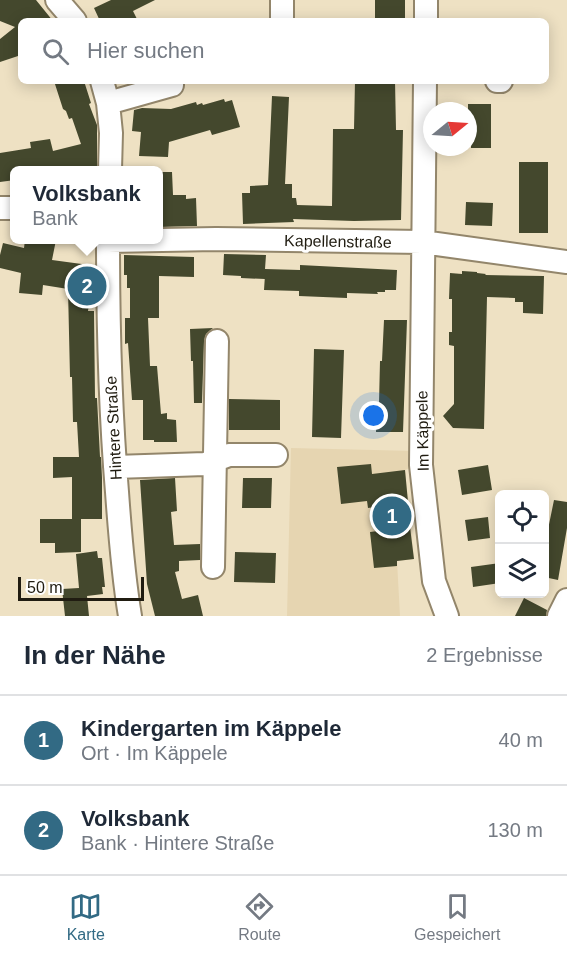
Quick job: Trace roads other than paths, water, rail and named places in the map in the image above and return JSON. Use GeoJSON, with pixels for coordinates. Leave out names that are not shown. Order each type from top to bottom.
{"type":"FeatureCollection","features":[{"type":"Feature","properties":{"kind":"street"},"geometry":{"type":"LineString","coordinates":[[57,0],[72,18]]}},
{"type":"Feature","properties":{"kind":"street"},"geometry":{"type":"LineString","coordinates":[[282,0],[282,18]]}},
{"type":"Feature","properties":{"kind":"street"},"geometry":{"type":"LineString","coordinates":[[426,0],[426,18]]}},
{"type":"Feature","properties":{"kind":"street"},"geometry":{"type":"LineString","coordinates":[[103,84],[108,103],[111,133],[110,166]]}},
{"type":"Feature","properties":{"kind":"street","name":"Im Käppele"},"geometry":{"type":"LineString","coordinates":[[425,84],[421,465],[434,581],[447,616]]}},
{"type":"Feature","properties":{"kind":"street"},"geometry":{"type":"LineString","coordinates":[[108,103],[172,85]]}},
{"type":"Feature","properties":{"kind":"street","name":"Kapellenstraße"},"geometry":{"type":"LineString","coordinates":[[163,239],[422,242],[567,262]]}},
{"type":"Feature","properties":{"kind":"street","name":"Hintere Straße"},"geometry":{"type":"LineString","coordinates":[[108,244],[109,353],[115,467],[124,580],[130,616]]}},
{"type":"Feature","properties":{"kind":"street"},"geometry":{"type":"LineString","coordinates":[[213,567],[217,341]]}},
{"type":"Feature","properties":{"kind":"street"},"geometry":{"type":"LineString","coordinates":[[115,467],[205,464],[229,455],[276,455]]}},
{"type":"Feature","properties":{"kind":"street"},"geometry":{"type":"LineString","coordinates":[[559,616],[567,600]]}},
{"type":"Feature","properties":{"kind":"place","name":"Volksbank"},"geometry":{"type":"Point","coordinates":[87,286]}},
{"type":"Feature","properties":{"kind":"place","name":"Kindergarten im Käppele"},"geometry":{"type":"Point","coordinates":[392,516]}}]}
